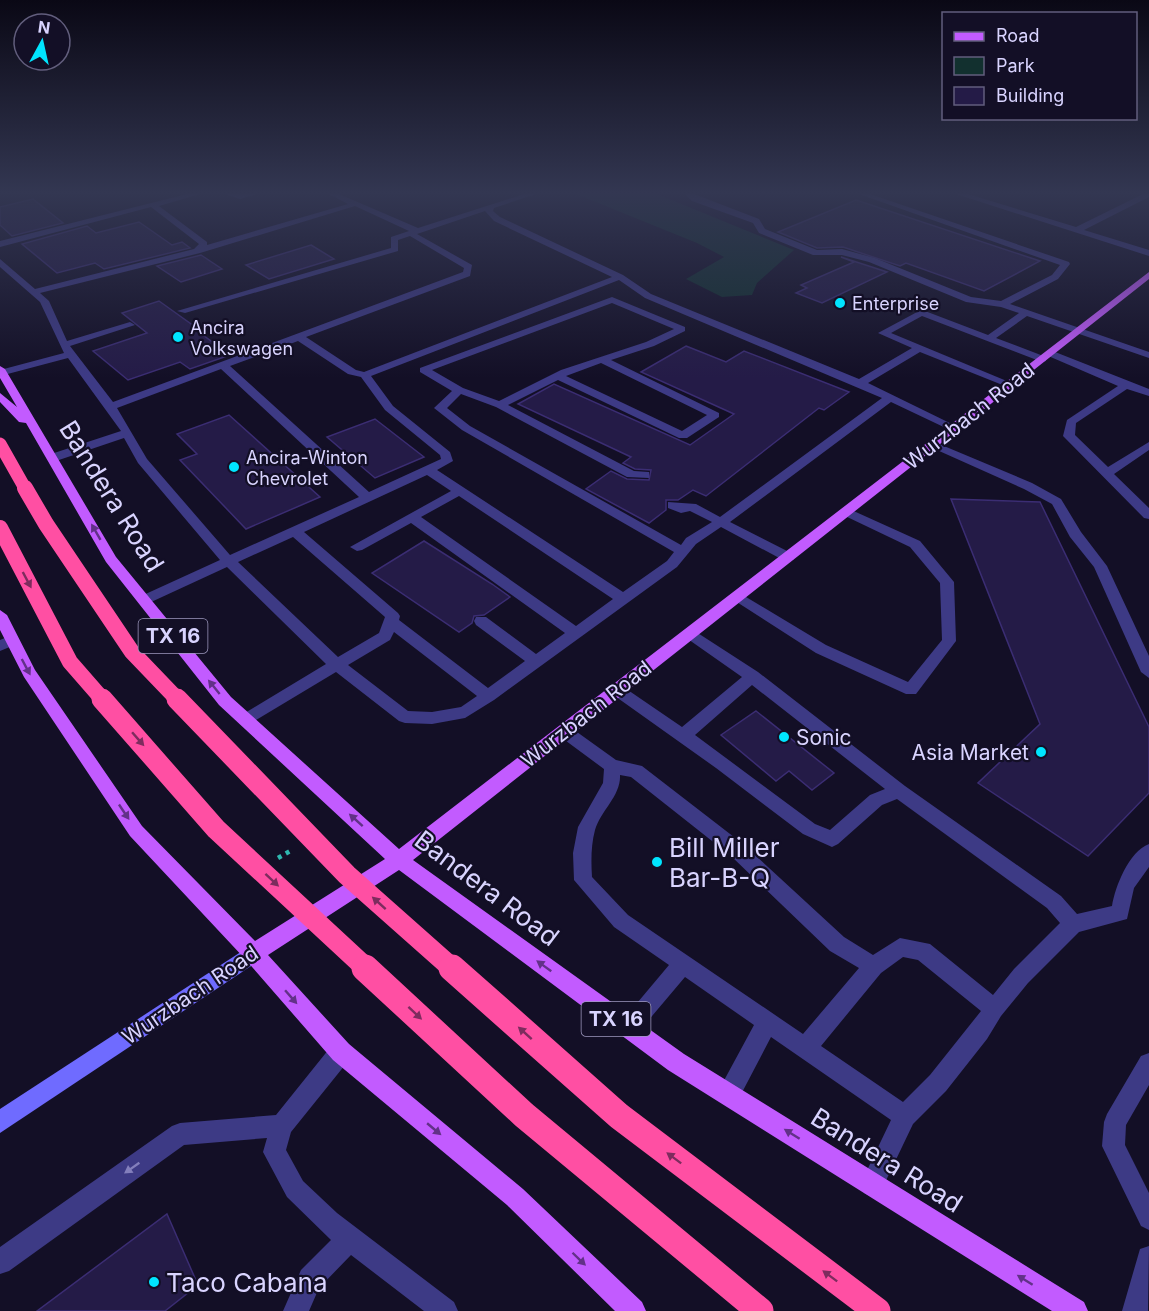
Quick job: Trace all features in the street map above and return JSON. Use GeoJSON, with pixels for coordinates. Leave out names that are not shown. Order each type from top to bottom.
{"type":"FeatureCollection","features":[{"type":"Feature","properties":{"kind":"highway"},"geometry":{"type":"LineString","coordinates":[[0,444],[46,524],[132,652],[347,875],[619,1116],[876,1311]]}},
{"type":"Feature","properties":{"kind":"highway"},"geometry":{"type":"LineString","coordinates":[[0,528],[70,662],[216,829],[524,1115],[760,1311]]}},
{"type":"Feature","properties":{"kind":"main road","name":"Wurzbach Road"},"geometry":{"type":"LineString","coordinates":[[0,1122],[253,953],[399,860],[1149,275]]}},
{"type":"Feature","properties":{"kind":"main road","name":"Bandera Road"},"geometry":{"type":"LineString","coordinates":[[1,371],[111,559],[225,700],[399,860],[676,1062],[1075,1311]]}},
{"type":"Feature","properties":{"kind":"main road"},"geometry":{"type":"LineString","coordinates":[[0,396],[43,442]]}},
{"type":"Feature","properties":{"kind":"main road"},"geometry":{"type":"LineString","coordinates":[[0,615],[6,643],[29,673],[136,831],[253,953],[341,1052],[515,1197],[633,1311]]}},
{"type":"Feature","properties":{"kind":"lane"},"geometry":{"type":"LineString","coordinates":[[33,292],[180,255]]}},
{"type":"Feature","properties":{"kind":"lane"},"geometry":{"type":"LineString","coordinates":[[182,311],[374,255]]}},
{"type":"Feature","properties":{"kind":"lane"},"geometry":{"type":"LineString","coordinates":[[110,407],[467,274],[469,267],[450,255]]}},
{"type":"Feature","properties":{"kind":"lane"},"geometry":{"type":"LineString","coordinates":[[574,255],[620,277],[648,296],[860,383],[954,428]]}},
{"type":"Feature","properties":{"kind":"lane"},"geometry":{"type":"LineString","coordinates":[[852,255],[969,300],[1002,304],[1149,356]]}},
{"type":"Feature","properties":{"kind":"lane"},"geometry":{"type":"LineString","coordinates":[[1002,304],[1055,277],[1066,264],[1040,255]]}},
{"type":"Feature","properties":{"kind":"lane"},"geometry":{"type":"LineString","coordinates":[[0,262],[44,301],[67,349],[110,407],[142,460],[212,545],[231,560],[337,666],[405,717],[432,718],[465,712],[672,564],[691,541],[720,523],[889,398]]}},
{"type":"Feature","properties":{"kind":"lane"},"geometry":{"type":"LineString","coordinates":[[299,337],[352,372],[365,375],[620,277]]}},
{"type":"Feature","properties":{"kind":"lane"},"geometry":{"type":"LineString","coordinates":[[500,405],[558,376],[650,344],[682,329],[612,300],[424,370],[459,390],[500,405],[631,479],[645,474]]}},
{"type":"Feature","properties":{"kind":"lane"},"geometry":{"type":"LineString","coordinates":[[988,339],[1026,312]]}},
{"type":"Feature","properties":{"kind":"lane"},"geometry":{"type":"LineString","coordinates":[[1009,384],[883,333],[922,313],[988,339],[1046,356],[1149,393]]}},
{"type":"Feature","properties":{"kind":"lane"},"geometry":{"type":"LineString","coordinates":[[1,371],[130,325]]}},
{"type":"Feature","properties":{"kind":"lane"},"geometry":{"type":"LineString","coordinates":[[860,383],[919,348]]}},
{"type":"Feature","properties":{"kind":"lane"},"geometry":{"type":"LineString","coordinates":[[558,376],[683,436],[715,415],[602,360]]}},
{"type":"Feature","properties":{"kind":"lane"},"geometry":{"type":"LineString","coordinates":[[224,366],[368,498]]}},
{"type":"Feature","properties":{"kind":"lane"},"geometry":{"type":"LineString","coordinates":[[144,600],[447,461],[446,454],[396,413],[368,382],[365,375]]}},
{"type":"Feature","properties":{"kind":"lane"},"geometry":{"type":"LineString","coordinates":[[1126,385],[1071,422],[1069,436],[1149,515]]}},
{"type":"Feature","properties":{"kind":"lane"},"geometry":{"type":"LineString","coordinates":[[459,390],[440,408],[466,428],[682,551]]}},
{"type":"Feature","properties":{"kind":"lane"},"geometry":{"type":"LineString","coordinates":[[52,458],[127,433]]}},
{"type":"Feature","properties":{"kind":"lane"},"geometry":{"type":"LineString","coordinates":[[932,444],[1057,501],[1075,534],[1100,566],[1149,672]]}},
{"type":"Feature","properties":{"kind":"lane"},"geometry":{"type":"LineString","coordinates":[[1106,474],[1149,445]]}},
{"type":"Feature","properties":{"kind":"lane"},"geometry":{"type":"LineString","coordinates":[[428,470],[623,599]]}},
{"type":"Feature","properties":{"kind":"lane"},"geometry":{"type":"LineString","coordinates":[[357,547],[459,492]]}},
{"type":"Feature","properties":{"kind":"lane"},"geometry":{"type":"LineString","coordinates":[[672,505],[681,509],[688,501],[720,523],[788,557]]}},
{"type":"Feature","properties":{"kind":"lane"},"geometry":{"type":"LineString","coordinates":[[736,597],[821,649],[911,690],[949,641],[947,582],[915,544],[847,512]]}},
{"type":"Feature","properties":{"kind":"lane"},"geometry":{"type":"LineString","coordinates":[[413,518],[576,633]]}},
{"type":"Feature","properties":{"kind":"lane"},"geometry":{"type":"LineString","coordinates":[[246,720],[385,636],[393,616],[296,532]]}},
{"type":"Feature","properties":{"kind":"lane"},"geometry":{"type":"LineString","coordinates":[[481,621],[536,662]]}},
{"type":"Feature","properties":{"kind":"lane"},"geometry":{"type":"LineString","coordinates":[[391,622],[488,696]]}},
{"type":"Feature","properties":{"kind":"lane"},"geometry":{"type":"LineString","coordinates":[[690,633],[753,676],[783,702],[873,767],[899,791],[1054,902],[1073,924]]}},
{"type":"Feature","properties":{"kind":"lane"},"geometry":{"type":"LineString","coordinates":[[683,736],[753,676]]}},
{"type":"Feature","properties":{"kind":"lane"},"geometry":{"type":"LineString","coordinates":[[616,690],[683,736],[809,829],[832,839],[876,800],[899,791]]}},
{"type":"Feature","properties":{"kind":"lane"},"geometry":{"type":"LineString","coordinates":[[564,731],[612,766],[636,771],[737,850],[837,944],[874,966]]}},
{"type":"Feature","properties":{"kind":"lane"},"geometry":{"type":"LineString","coordinates":[[612,766],[612,784],[586,827],[582,853],[583,879],[621,921],[905,1116]]}},
{"type":"Feature","properties":{"kind":"lane"},"geometry":{"type":"LineString","coordinates":[[872,1185],[905,1116],[938,1083],[980,1032],[994,1009],[1021,976],[1073,924],[1120,913],[1125,885],[1149,852]]}},
{"type":"Feature","properties":{"kind":"lane"},"geometry":{"type":"LineString","coordinates":[[805,1048],[874,966],[900,947],[923,951],[994,1009]]}},
{"type":"Feature","properties":{"kind":"lane"},"geometry":{"type":"LineString","coordinates":[[629,1028],[682,965]]}},
{"type":"Feature","properties":{"kind":"lane"},"geometry":{"type":"LineString","coordinates":[[729,1094],[767,1023]]}},
{"type":"Feature","properties":{"kind":"lane"},"geometry":{"type":"LineString","coordinates":[[341,1052],[282,1126],[274,1152],[295,1189],[327,1222],[445,1311]]}},
{"type":"Feature","properties":{"kind":"lane"},"geometry":{"type":"LineString","coordinates":[[1149,1064],[1115,1122],[1113,1146],[1149,1218]]}},
{"type":"Feature","properties":{"kind":"lane"},"geometry":{"type":"LineString","coordinates":[[0,1262],[180,1134],[282,1126]]}},
{"type":"Feature","properties":{"kind":"lane"},"geometry":{"type":"LineString","coordinates":[[296,1311],[310,1279],[349,1239]]}},
{"type":"Feature","properties":{"kind":"lane"},"geometry":{"type":"LineString","coordinates":[[1135,1311],[1149,1258]]}},
{"type":"Feature","properties":{"kind":"green space"},"geometry":{"type":"Polygon","coordinates":[[[720,255],[788,255],[757,283],[752,295],[722,297],[686,279],[724,257],[720,255]]]}},
{"type":"Feature","properties":{"kind":"building"},"geometry":{"type":"Polygon","coordinates":[[[35,255],[161,255],[104,269],[95,263],[57,273],[35,255]]]}},
{"type":"Feature","properties":{"kind":"building"},"geometry":{"type":"Polygon","coordinates":[[[201,255],[222,269],[181,282],[157,266],[201,255]]]}},
{"type":"Feature","properties":{"kind":"building"},"geometry":{"type":"Polygon","coordinates":[[[278,255],[328,255],[334,259],[269,279],[246,265],[278,255]]]}},
{"type":"Feature","properties":{"kind":"building"},"geometry":{"type":"Polygon","coordinates":[[[868,255],[1022,255],[1040,261],[984,291],[906,263],[900,266],[868,255]]]}},
{"type":"Feature","properties":{"kind":"building","name":"Enterprise"},"geometry":{"type":"Polygon","coordinates":[[[841,257],[887,272],[822,303],[796,293],[807,288],[801,285],[854,262],[841,257]]]}},
{"type":"Feature","properties":{"kind":"building"},"geometry":{"type":"Polygon","coordinates":[[[159,301],[230,355],[190,369],[180,362],[128,380],[93,351],[147,333],[122,313],[159,301]]]}},
{"type":"Feature","properties":{"kind":"building"},"geometry":{"type":"Polygon","coordinates":[[[686,346],[726,362],[744,351],[849,392],[824,410],[819,408],[706,496],[693,490],[678,500],[666,500],[666,510],[649,523],[586,489],[611,471],[627,479],[649,480],[651,470],[635,469],[623,463],[631,457],[518,404],[554,384],[690,445],[734,414],[641,372],[686,346]]]}},
{"type":"Feature","properties":{"kind":"building"},"geometry":{"type":"Polygon","coordinates":[[[229,415],[320,497],[246,529],[180,460],[197,454],[177,434],[229,415]]]}},
{"type":"Feature","properties":{"kind":"building"},"geometry":{"type":"Polygon","coordinates":[[[375,419],[424,457],[375,478],[327,437],[375,419]]]}},
{"type":"Feature","properties":{"kind":"building"},"geometry":{"type":"Polygon","coordinates":[[[951,499],[1040,502],[1149,727],[1149,793],[1088,856],[978,783],[1040,724],[951,499]]]}},
{"type":"Feature","properties":{"kind":"building"},"geometry":{"type":"Polygon","coordinates":[[[424,541],[510,597],[484,615],[474,616],[472,623],[459,632],[372,573],[424,541]]]}},
{"type":"Feature","properties":{"kind":"building"},"geometry":{"type":"Polygon","coordinates":[[[756,711],[834,773],[812,790],[789,771],[776,781],[721,735],[756,711]]]}},
{"type":"Feature","properties":{"kind":"building"},"geometry":{"type":"Polygon","coordinates":[[[167,1214],[198,1285],[165,1311],[37,1311],[167,1214]]]}},
{"type":"Feature","properties":{"kind":"place","name":"Enterprise"},"geometry":{"type":"Point","coordinates":[840,303]}},
{"type":"Feature","properties":{"kind":"place","name":"Ancira Volkswagen"},"geometry":{"type":"Point","coordinates":[178,337]}},
{"type":"Feature","properties":{"kind":"place","name":"Ancira-Winton Chevrolet"},"geometry":{"type":"Point","coordinates":[234,467]}},
{"type":"Feature","properties":{"kind":"place","name":"Sonic"},"geometry":{"type":"Point","coordinates":[784,737]}},
{"type":"Feature","properties":{"kind":"place","name":"Asia Market"},"geometry":{"type":"Point","coordinates":[1041,752]}},
{"type":"Feature","properties":{"kind":"place","name":"Bill Miller Bar-B-Q"},"geometry":{"type":"Point","coordinates":[657,862]}},
{"type":"Feature","properties":{"kind":"place","name":"Taco Cabana"},"geometry":{"type":"Point","coordinates":[154,1282]}}]}
